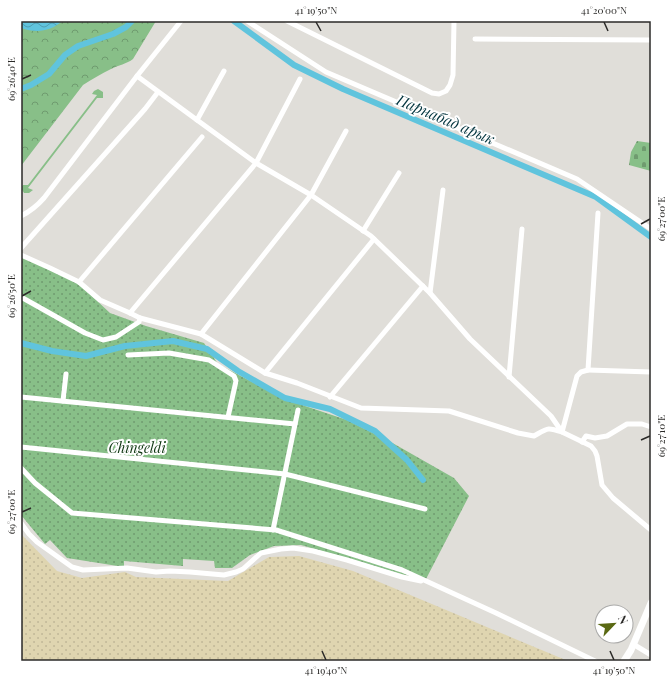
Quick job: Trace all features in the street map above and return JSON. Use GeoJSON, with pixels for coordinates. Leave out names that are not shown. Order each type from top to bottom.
{"type":"FeatureCollection","features":[{"type":"Feature","properties":{"kind":"main road"},"geometry":{"type":"LineString","coordinates":[[634,642],[651,603]]}},
{"type":"Feature","properties":{"kind":"main road"},"geometry":{"type":"LineString","coordinates":[[624,661],[629,655],[633,644]]}},
{"type":"Feature","properties":{"kind":"street"},"geometry":{"type":"LineString","coordinates":[[21,216],[37,206],[44,198],[180,21]]}},
{"type":"Feature","properties":{"kind":"street"},"geometry":{"type":"LineString","coordinates":[[247,21],[326,72],[577,179],[651,229]]}},
{"type":"Feature","properties":{"kind":"street"},"geometry":{"type":"LineString","coordinates":[[287,21],[432,93],[439,94],[446,91],[450,85],[453,75],[454,21]]}},
{"type":"Feature","properties":{"kind":"street"},"geometry":{"type":"LineString","coordinates":[[475,39],[651,40]]}},
{"type":"Feature","properties":{"kind":"street"},"geometry":{"type":"LineString","coordinates":[[197,120],[224,71]]}},
{"type":"Feature","properties":{"kind":"street"},"geometry":{"type":"LineString","coordinates":[[137,76],[256,163],[311,195],[374,239],[430,293],[470,340],[551,416],[562,432]]}},
{"type":"Feature","properties":{"kind":"street"},"geometry":{"type":"LineString","coordinates":[[130,312],[256,163],[300,79]]}},
{"type":"Feature","properties":{"kind":"street"},"geometry":{"type":"LineString","coordinates":[[21,248],[145,109],[158,92]]}},
{"type":"Feature","properties":{"kind":"street"},"geometry":{"type":"LineString","coordinates":[[200,334],[311,195],[346,131]]}},
{"type":"Feature","properties":{"kind":"street"},"geometry":{"type":"LineString","coordinates":[[79,282],[202,137]]}},
{"type":"Feature","properties":{"kind":"street"},"geometry":{"type":"LineString","coordinates":[[363,231],[399,173]]}},
{"type":"Feature","properties":{"kind":"street"},"geometry":{"type":"LineString","coordinates":[[430,293],[443,190]]}},
{"type":"Feature","properties":{"kind":"street"},"geometry":{"type":"LineString","coordinates":[[588,370],[598,213]]}},
{"type":"Feature","properties":{"kind":"street"},"geometry":{"type":"LineString","coordinates":[[510,377],[522,229]]}},
{"type":"Feature","properties":{"kind":"street"},"geometry":{"type":"LineString","coordinates":[[265,373],[374,239]]}},
{"type":"Feature","properties":{"kind":"street"},"geometry":{"type":"LineString","coordinates":[[21,255],[79,282],[100,300],[130,312],[140,318],[200,334],[265,373],[297,383],[361,408],[449,411],[532,436],[550,428],[562,432],[591,446],[597,456],[602,485],[613,498],[651,530]]}},
{"type":"Feature","properties":{"kind":"street"},"geometry":{"type":"LineString","coordinates":[[330,397],[423,286]]}},
{"type":"Feature","properties":{"kind":"street"},"geometry":{"type":"LineString","coordinates":[[21,297],[85,333],[103,340],[116,337],[139,322],[140,318]]}},
{"type":"Feature","properties":{"kind":"street"},"geometry":{"type":"LineString","coordinates":[[128,355],[170,353],[209,360],[235,378],[236,381],[228,417]]}},
{"type":"Feature","properties":{"kind":"street"},"geometry":{"type":"LineString","coordinates":[[562,432],[577,376],[581,372],[588,370],[651,372]]}},
{"type":"Feature","properties":{"kind":"street"},"geometry":{"type":"LineString","coordinates":[[63,401],[66,374]]}},
{"type":"Feature","properties":{"kind":"street"},"geometry":{"type":"LineString","coordinates":[[21,397],[295,424]]}},
{"type":"Feature","properties":{"kind":"street"},"geometry":{"type":"LineString","coordinates":[[273,530],[298,410]]}},
{"type":"Feature","properties":{"kind":"street"},"geometry":{"type":"LineString","coordinates":[[582,442],[586,436],[595,438],[607,436],[627,424],[642,424],[651,427]]}},
{"type":"Feature","properties":{"kind":"street"},"geometry":{"type":"LineString","coordinates":[[21,447],[285,474],[425,509]]}},
{"type":"Feature","properties":{"kind":"street"},"geometry":{"type":"LineString","coordinates":[[21,468],[35,483],[72,512],[276,530],[402,570],[595,661]]}},
{"type":"Feature","properties":{"kind":"street"},"geometry":{"type":"LineString","coordinates":[[21,523],[37,542],[72,567],[83,570],[127,568],[156,572],[184,571],[224,575],[243,569],[261,553],[281,548],[293,548],[313,551],[402,577],[429,582]]}},
{"type":"Feature","properties":{"kind":"street"},"geometry":{"type":"LineString","coordinates":[[633,644],[651,655]]}},
{"type":"Feature","properties":{"kind":"green space"},"geometry":{"type":"Polygon","coordinates":[[[21,21],[156,21],[133,59],[107,71],[83,85],[21,166],[21,21]]]}},
{"type":"Feature","properties":{"kind":"green space"},"geometry":{"type":"Polygon","coordinates":[[[98,89],[103,92],[103,98],[97,98],[28,188],[33,190],[29,193],[24,193],[21,188],[23,185],[28,185],[97,95],[92,94],[98,89]]]}},
{"type":"Feature","properties":{"kind":"green space"},"geometry":{"type":"Polygon","coordinates":[[[637,141],[651,143],[651,171],[629,165],[631,152],[637,141]]]}},
{"type":"Feature","properties":{"kind":"green space","name":"Chingeldi"},"geometry":{"type":"Polygon","coordinates":[[[21,256],[79,284],[110,313],[146,326],[204,343],[218,364],[271,392],[305,406],[347,420],[389,441],[454,478],[469,496],[426,579],[405,575],[301,545],[274,546],[250,555],[232,568],[215,568],[214,561],[183,559],[183,566],[124,561],[124,567],[67,558],[50,540],[45,544],[21,515],[21,256]]]}},
{"type":"Feature","properties":{"kind":"sand"},"geometry":{"type":"Polygon","coordinates":[[[21,534],[57,571],[82,578],[125,572],[136,577],[228,581],[269,557],[299,556],[353,571],[568,661],[21,661],[21,534]]]}},
{"type":"Feature","properties":{"kind":"water"},"geometry":{"type":"Polygon","coordinates":[[[21,21],[62,21],[48,29],[32,31],[21,28],[21,21]]]}},
{"type":"Feature","properties":{"kind":"waterway","name":"Парнабад арык"},"geometry":{"type":"LineString","coordinates":[[21,89],[49,74],[65,55],[78,46],[113,34],[126,27],[132,21]]}},
{"type":"Feature","properties":{"kind":"waterway","name":"Парнабад арык"},"geometry":{"type":"LineString","coordinates":[[234,21],[294,65],[343,89],[596,197],[651,237]]}},
{"type":"Feature","properties":{"kind":"waterway"},"geometry":{"type":"LineString","coordinates":[[21,343],[52,351],[86,356],[125,346],[173,341],[207,349],[238,371],[285,398],[330,409],[375,431],[407,460],[423,480]]}}]}
